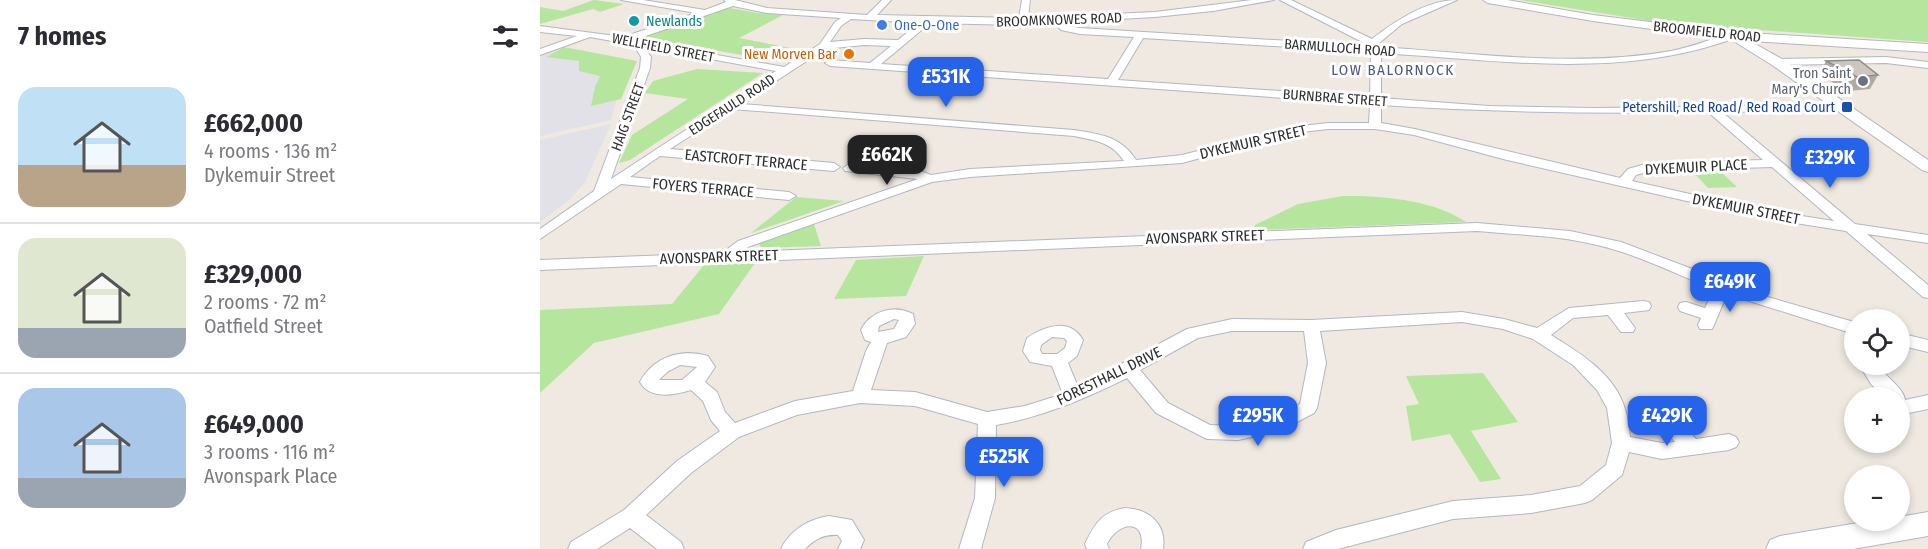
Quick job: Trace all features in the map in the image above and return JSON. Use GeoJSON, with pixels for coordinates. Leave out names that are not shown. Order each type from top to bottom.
{"type":"FeatureCollection","features":[{"type":"Feature","properties":{"kind":"street"},"geometry":{"type":"LineString","coordinates":[[625,0],[671,8],[710,11]]}},
{"type":"Feature","properties":{"kind":"street"},"geometry":{"type":"LineString","coordinates":[[868,19],[887,0]]}},
{"type":"Feature","properties":{"kind":"street"},"geometry":{"type":"LineString","coordinates":[[1023,22],[1026,0]]}},
{"type":"Feature","properties":{"kind":"street","name":"BROOMKNOWES ROAD"},"geometry":{"type":"LineString","coordinates":[[848,17],[1023,22],[1135,17],[1207,10],[1270,0]]}},
{"type":"Feature","properties":{"kind":"street"},"geometry":{"type":"LineString","coordinates":[[1284,0],[1374,47]]}},
{"type":"Feature","properties":{"kind":"street"},"geometry":{"type":"LineString","coordinates":[[1375,126],[1374,47],[1399,22],[1453,0]]}},
{"type":"Feature","properties":{"kind":"street","name":"BROOMFIELD ROAD"},"geometry":{"type":"LineString","coordinates":[[1488,0],[1593,18],[1732,36],[1928,48]]}},
{"type":"Feature","properties":{"kind":"street"},"geometry":{"type":"LineString","coordinates":[[621,40],[731,2],[758,9],[848,17]]}},
{"type":"Feature","properties":{"kind":"street","name":"EDGEFAULD ROAD"},"geometry":{"type":"LineString","coordinates":[[540,235],[658,152],[823,46],[838,24],[848,17]]}},
{"type":"Feature","properties":{"kind":"street","name":"BARMULLOCH ROAD"},"geometry":{"type":"LineString","coordinates":[[1058,20],[1064,28],[1080,31],[1374,47],[1501,58],[1596,61],[1668,55],[1698,49],[1732,36]]}},
{"type":"Feature","properties":{"kind":"street"},"geometry":{"type":"LineString","coordinates":[[874,64],[927,21]]}},
{"type":"Feature","properties":{"kind":"street","name":"WELLFIELD STREET"},"geometry":{"type":"LineString","coordinates":[[540,29],[589,34],[785,70]]}},
{"type":"Feature","properties":{"kind":"street"},"geometry":{"type":"LineString","coordinates":[[540,52],[589,34]]}},
{"type":"Feature","properties":{"kind":"street"},"geometry":{"type":"LineString","coordinates":[[1111,83],[1140,35]]}},
{"type":"Feature","properties":{"kind":"street"},"geometry":{"type":"LineString","coordinates":[[1732,36],[1746,42],[1777,62],[1928,167]]}},
{"type":"Feature","properties":{"kind":"street"},"geometry":{"type":"LineString","coordinates":[[823,46],[864,42],[901,43]]}},
{"type":"Feature","properties":{"kind":"street","name":"HAIG STREET"},"geometry":{"type":"LineString","coordinates":[[600,191],[645,68],[646,57],[637,43]]}},
{"type":"Feature","properties":{"kind":"street"},"geometry":{"type":"LineString","coordinates":[[1777,62],[1886,60],[1928,65]]}},
{"type":"Feature","properties":{"kind":"street","name":"BURNBRAE STREET"},"geometry":{"type":"LineString","coordinates":[[830,63],[874,64],[1501,110],[1594,111],[1842,107]]}},
{"type":"Feature","properties":{"kind":"street"},"geometry":{"type":"LineString","coordinates":[[730,106],[1074,133],[1108,139],[1125,150],[1132,164]]}},
{"type":"Feature","properties":{"kind":"street"},"geometry":{"type":"LineString","coordinates":[[1711,109],[1928,293]]}},
{"type":"Feature","properties":{"kind":"street","name":"DYKEMUIR STREET"},"geometry":{"type":"LineString","coordinates":[[727,256],[742,244],[930,179],[970,173],[1182,159],[1293,130],[1328,126],[1375,126],[1415,132],[1757,213],[1928,239]]}},
{"type":"Feature","properties":{"kind":"street","name":"EASTCROFT TERRACE"},"geometry":{"type":"LineString","coordinates":[[658,152],[834,167]]}},
{"type":"Feature","properties":{"kind":"street","name":"DYKEMUIR PLACE"},"geometry":{"type":"LineString","coordinates":[[1623,183],[1632,172],[1650,167],[1774,163]]}},
{"type":"Feature","properties":{"kind":"street"},"geometry":{"type":"LineString","coordinates":[[849,168],[915,173],[930,179]]}},
{"type":"Feature","properties":{"kind":"street","name":"FOYERS TERRACE"},"geometry":{"type":"LineString","coordinates":[[617,180],[789,196]]}},
{"type":"Feature","properties":{"kind":"street","name":"AVONSPARK STREET"},"geometry":{"type":"LineString","coordinates":[[540,265],[1477,227],[1546,233],[1599,241],[1660,260],[1722,287],[1776,306],[1844,325]]}},
{"type":"Feature","properties":{"kind":"street"},"geometry":{"type":"LineString","coordinates":[[1686,307],[1708,320],[1722,287]]}},
{"type":"Feature","properties":{"kind":"street"},"geometry":{"type":"LineString","coordinates":[[1539,335],[1569,313],[1643,306]]}},
{"type":"Feature","properties":{"kind":"street"},"geometry":{"type":"LineString","coordinates":[[1612,308],[1626,328]]}},
{"type":"Feature","properties":{"kind":"street","name":"FORESTHALL DRIVE"},"geometry":{"type":"LineString","coordinates":[[579,549],[631,516],[684,467],[732,432],[795,408],[860,396],[915,399],[987,419],[1025,413],[1073,397],[1193,333],[1233,326],[1311,326],[1462,317],[1504,324],[1539,335],[1579,361],[1604,386],[1616,408],[1622,443],[1615,469],[1585,494],[1531,504],[1453,510],[1336,540],[1314,549]]}},
{"type":"Feature","properties":{"kind":"street"},"geometry":{"type":"LineString","coordinates":[[1129,369],[1162,408],[1207,432],[1238,433],[1280,424],[1308,408],[1317,363],[1311,326]]}},
{"type":"Feature","properties":{"kind":"street"},"geometry":{"type":"LineString","coordinates":[[860,396],[874,351],[881,339]]}},
{"type":"Feature","properties":{"kind":"street"},"geometry":{"type":"LineString","coordinates":[[1910,342],[1928,346]]}},
{"type":"Feature","properties":{"kind":"street"},"geometry":{"type":"LineString","coordinates":[[1058,360],[1073,397]]}},
{"type":"Feature","properties":{"kind":"street"},"geometry":{"type":"LineString","coordinates":[[1874,375],[1884,387]]}},
{"type":"Feature","properties":{"kind":"street"},"geometry":{"type":"LineString","coordinates":[[694,383],[711,397],[717,415],[732,432]]}},
{"type":"Feature","properties":{"kind":"street"},"geometry":{"type":"LineString","coordinates":[[1910,403],[1928,402]]}},
{"type":"Feature","properties":{"kind":"street"},"geometry":{"type":"LineString","coordinates":[[970,549],[984,498],[987,419]]}},
{"type":"Feature","properties":{"kind":"street"},"geometry":{"type":"LineString","coordinates":[[1670,423],[1692,447]]}},
{"type":"Feature","properties":{"kind":"street"},"geometry":{"type":"LineString","coordinates":[[1622,443],[1662,451],[1729,442]]}},
{"type":"Feature","properties":{"kind":"street"},"geometry":{"type":"LineString","coordinates":[[631,516],[673,549]]}},
{"type":"Feature","properties":{"kind":"street"},"geometry":{"type":"LineString","coordinates":[[1098,549],[1096,544],[1106,525],[1119,518],[1130,516],[1145,522],[1152,530],[1157,548]]}},
{"type":"Feature","properties":{"kind":"street"},"geometry":{"type":"LineString","coordinates":[[792,549],[807,533],[830,524],[845,526],[853,540],[849,549]]}},
{"type":"Feature","properties":{"kind":"street"},"geometry":{"type":"LineString","coordinates":[[1780,549],[1928,524]]}},
{"type":"Feature","properties":{"kind":"shaded area"},"geometry":{"type":"Polygon","coordinates":[[[557,51],[625,66],[611,120],[540,136],[540,55],[557,51]]]}},
{"type":"Feature","properties":{"kind":"shaded area"},"geometry":{"type":"Polygon","coordinates":[[[611,124],[585,182],[570,199],[540,222],[540,140],[611,124]]]}},
{"type":"Feature","properties":{"kind":"green space"},"geometry":{"type":"Polygon","coordinates":[[[594,0],[624,4],[600,12],[593,9],[540,24],[540,7],[563,11],[594,0]]]}},
{"type":"Feature","properties":{"kind":"green space"},"geometry":{"type":"Polygon","coordinates":[[[1520,0],[1928,0],[1928,42],[1663,23],[1520,0]]]}},
{"type":"Feature","properties":{"kind":"green space"},"geometry":{"type":"Polygon","coordinates":[[[730,8],[783,15],[739,38],[806,51],[781,62],[641,37],[730,8]]]}},
{"type":"Feature","properties":{"kind":"green space"},"geometry":{"type":"Polygon","coordinates":[[[564,47],[637,61],[621,99],[591,106],[600,76],[579,71],[579,61],[546,57],[564,47]]]}},
{"type":"Feature","properties":{"kind":"green space"},"geometry":{"type":"Polygon","coordinates":[[[697,69],[763,73],[630,160],[619,163],[632,135],[688,99],[645,93],[653,81],[697,69]]]}},
{"type":"Feature","properties":{"kind":"green space"},"geometry":{"type":"Polygon","coordinates":[[[1693,172],[1721,172],[1737,187],[1708,188],[1693,172]]]}},
{"type":"Feature","properties":{"kind":"green space"},"geometry":{"type":"Polygon","coordinates":[[[1343,196],[1407,200],[1439,209],[1466,222],[1254,230],[1255,225],[1298,204],[1343,196]]]}},
{"type":"Feature","properties":{"kind":"green space"},"geometry":{"type":"Polygon","coordinates":[[[796,197],[844,201],[751,233],[796,197]]]}},
{"type":"Feature","properties":{"kind":"green space"},"geometry":{"type":"Polygon","coordinates":[[[814,224],[821,246],[762,248],[759,245],[766,240],[814,224]]]}},
{"type":"Feature","properties":{"kind":"green space"},"geometry":{"type":"Polygon","coordinates":[[[924,256],[906,296],[834,299],[856,260],[924,256]]]}},
{"type":"Feature","properties":{"kind":"green space"},"geometry":{"type":"Polygon","coordinates":[[[755,263],[719,314],[594,343],[540,393],[540,310],[672,304],[704,265],[755,263]]]}},
{"type":"Feature","properties":{"kind":"green space"},"geometry":{"type":"Polygon","coordinates":[[[1483,373],[1518,422],[1471,431],[1501,479],[1480,482],[1450,434],[1412,441],[1406,406],[1419,404],[1406,376],[1483,373]]]}},
{"type":"Feature","properties":{"kind":"building"},"geometry":{"type":"Polygon","coordinates":[[[1859,60],[1878,75],[1857,77],[1826,61],[1859,60]]]}},
{"type":"Feature","properties":{"kind":"place","name":"Newlands"},"geometry":{"type":"Point","coordinates":[634,21]}},
{"type":"Feature","properties":{"kind":"place","name":"One-O-One"},"geometry":{"type":"Point","coordinates":[882,25]}},
{"type":"Feature","properties":{"kind":"place","name":"New Morven Bar"},"geometry":{"type":"Point","coordinates":[849,54]}},
{"type":"Feature","properties":{"kind":"place","name":"Tron Saint Mary's Church"},"geometry":{"type":"Point","coordinates":[1863,81]}},
{"type":"Feature","properties":{"kind":"place","name":"Petershill, Red Road/ Red Road Court"},"geometry":{"type":"Point","coordinates":[1847,107]}},
{"type":"Feature","properties":{"kind":"district","name":"LOW BALORNOCK"},"geometry":{"type":"Point","coordinates":[1393,70]}}]}
